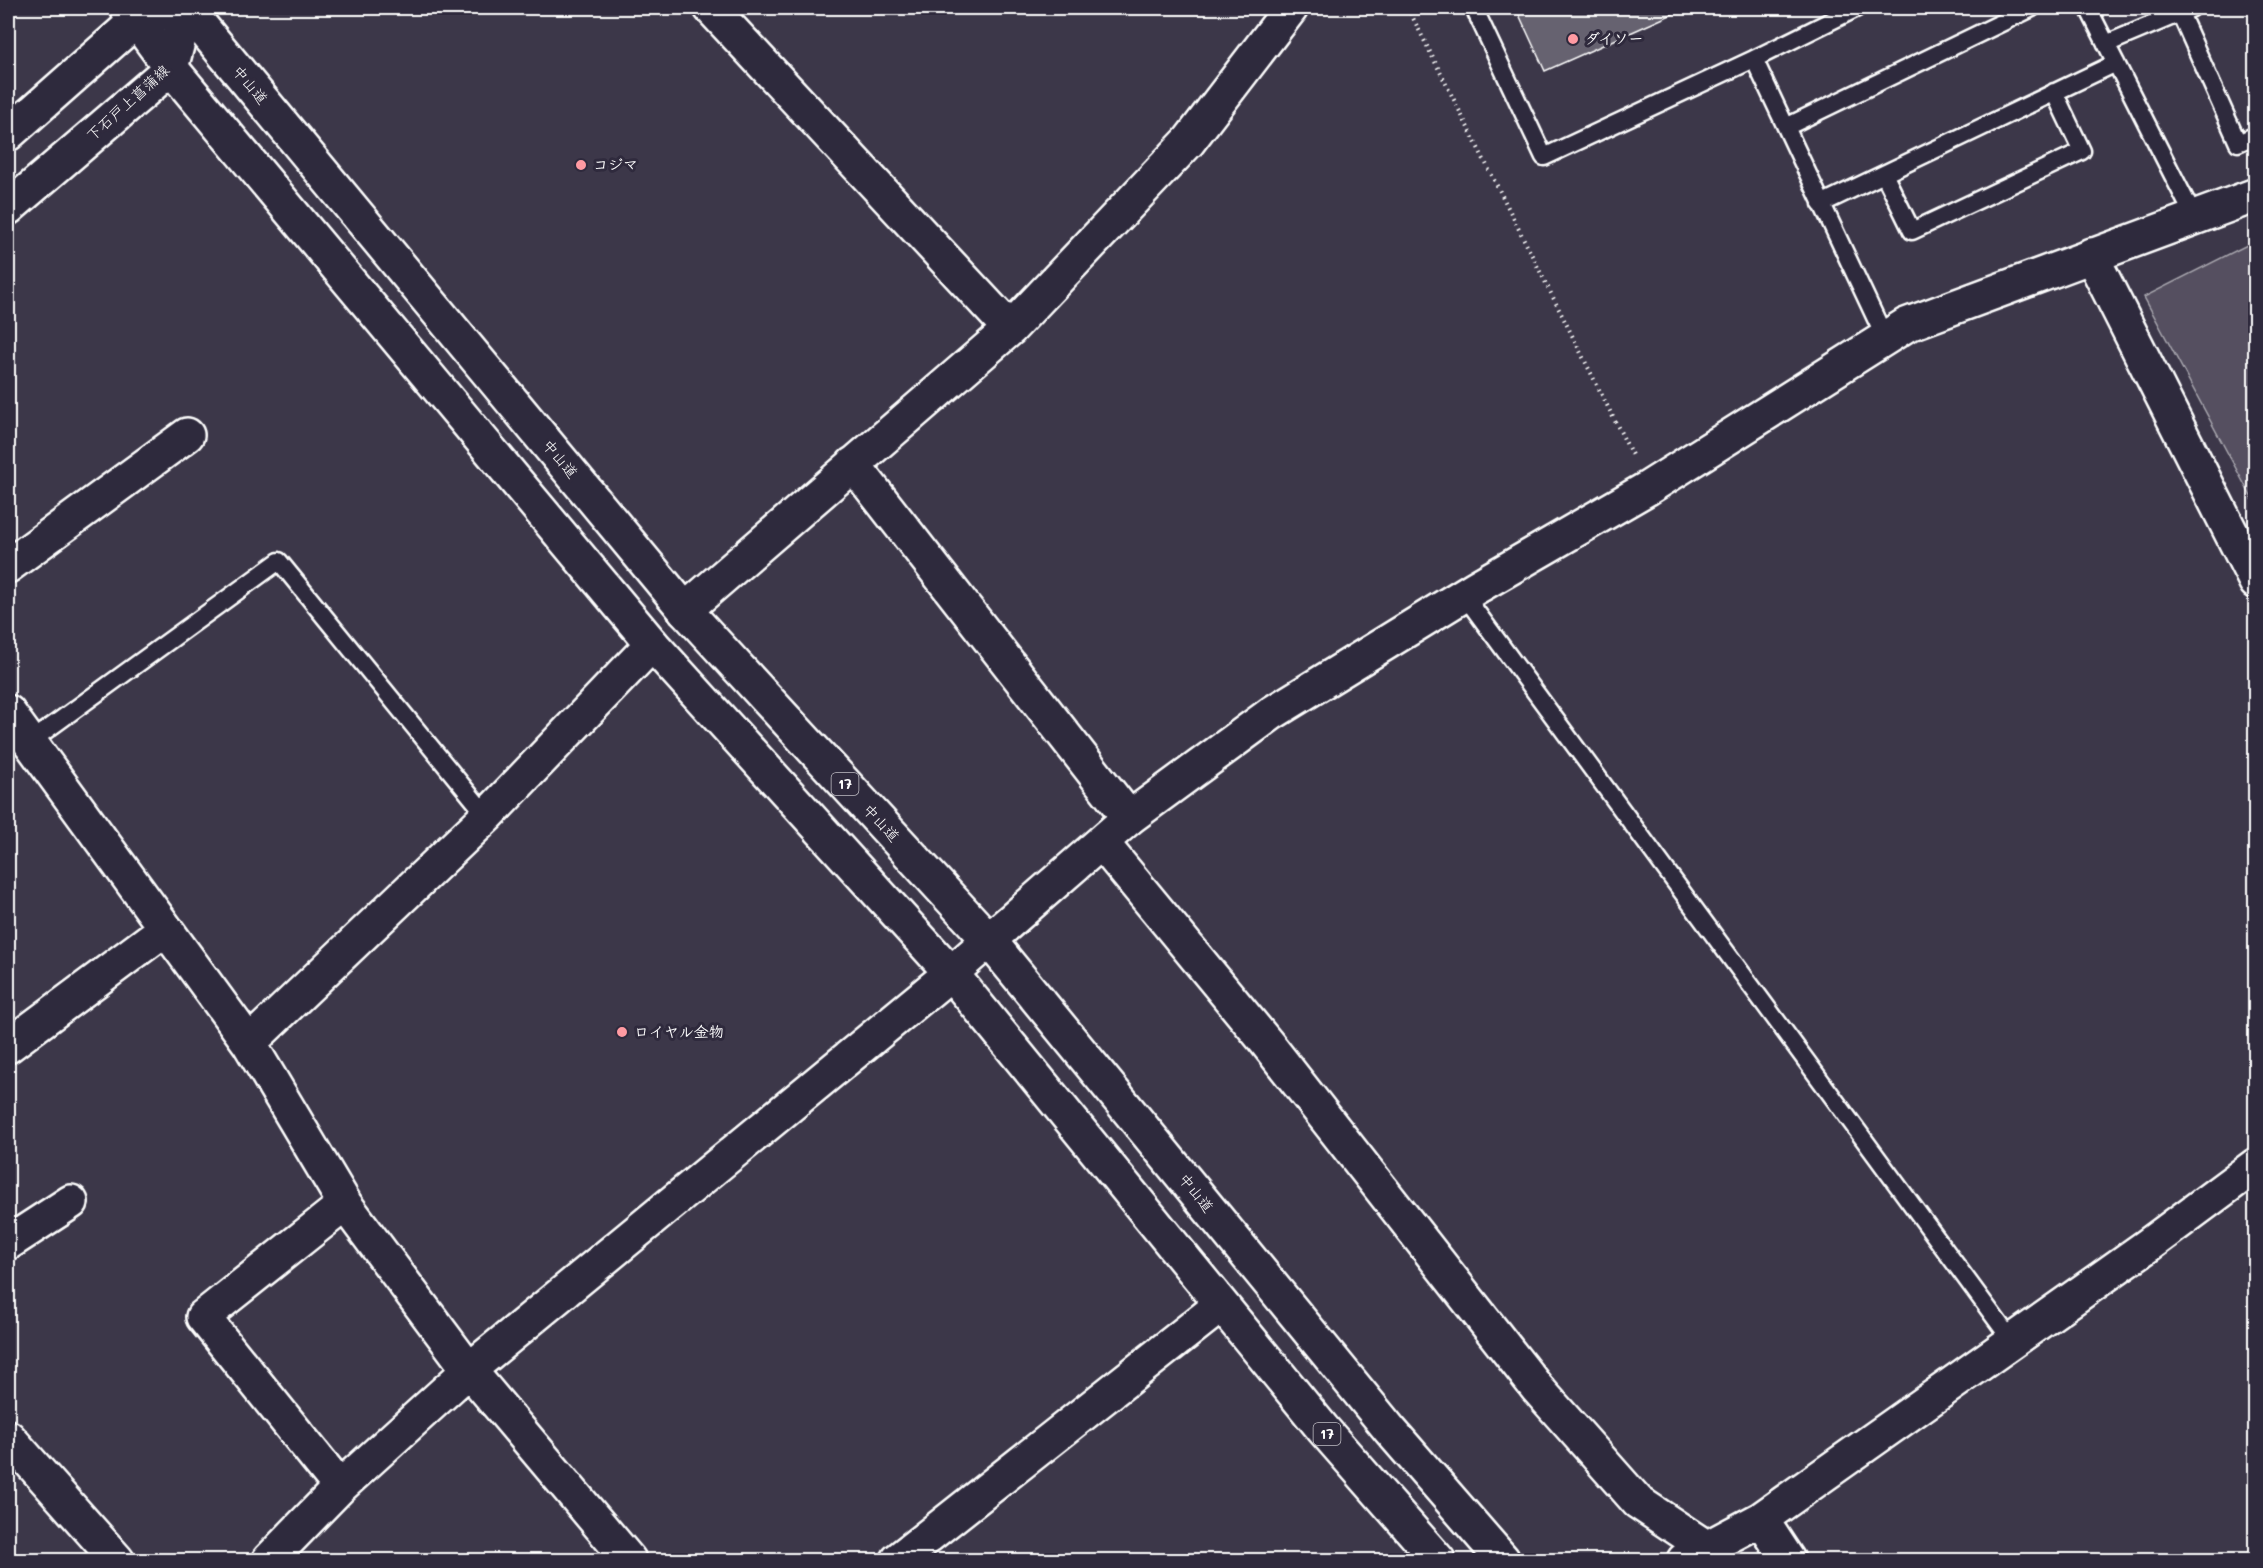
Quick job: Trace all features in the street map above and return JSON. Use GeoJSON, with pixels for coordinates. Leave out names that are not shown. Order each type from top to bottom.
{"type":"FeatureCollection","features":[{"type":"Feature","properties":{"kind":"main road"},"geometry":{"type":"LineString","coordinates":[[8,134],[132,14],[186,8]]}},
{"type":"Feature","properties":{"kind":"main road","name":"下石戸上菖蒲線"},"geometry":{"type":"LineString","coordinates":[[8,208],[171,68],[186,8]]}},
{"type":"Feature","properties":{"kind":"main road","name":"中山道"},"geometry":{"type":"LineString","coordinates":[[186,8],[685,610],[989,940],[1390,1430],[1503,1560]]}},
{"type":"Feature","properties":{"kind":"main road"},"geometry":{"type":"LineString","coordinates":[[711,8],[1010,329]]}},
{"type":"Feature","properties":{"kind":"main road"},"geometry":{"type":"LineString","coordinates":[[685,610],[1010,329],[1189,141],[1291,8]]}},
{"type":"Feature","properties":{"kind":"main road","name":"17"},"geometry":{"type":"LineString","coordinates":[[132,14],[171,68],[652,644],[951,973],[1323,1429],[1438,1560]]}},
{"type":"Feature","properties":{"kind":"main road"},"geometry":{"type":"LineString","coordinates":[[268,1560],[340,1487],[469,1370],[951,973],[1129,818],[1272,713],[1464,595],[1648,488],[1906,325],[2256,195]]}},
{"type":"Feature","properties":{"kind":"main road"},"geometry":{"type":"LineString","coordinates":[[2091,255],[2256,582]]}},
{"type":"Feature","properties":{"kind":"main road"},"geometry":{"type":"LineString","coordinates":[[8,566],[186,435]]}},
{"type":"Feature","properties":{"kind":"main road"},"geometry":{"type":"LineString","coordinates":[[853,464],[1129,818]]}},
{"type":"Feature","properties":{"kind":"main road"},"geometry":{"type":"LineString","coordinates":[[249,1043],[487,816],[652,644]]}},
{"type":"Feature","properties":{"kind":"main road"},"geometry":{"type":"LineString","coordinates":[[8,712],[249,1043],[345,1204],[469,1370],[629,1560]]}},
{"type":"Feature","properties":{"kind":"main road"},"geometry":{"type":"LineString","coordinates":[[1102,843],[1266,1042],[1537,1388],[1638,1502],[1696,1554],[1761,1519],[2256,1165]]}},
{"type":"Feature","properties":{"kind":"main road"},"geometry":{"type":"LineString","coordinates":[[8,1046],[165,929]]}},
{"type":"Feature","properties":{"kind":"main road"},"geometry":{"type":"LineString","coordinates":[[8,1243],[71,1202]]}},
{"type":"Feature","properties":{"kind":"main road"},"geometry":{"type":"LineString","coordinates":[[340,1487],[203,1317],[345,1204]]}},
{"type":"Feature","properties":{"kind":"main road"},"geometry":{"type":"LineString","coordinates":[[898,1560],[1221,1305]]}},
{"type":"Feature","properties":{"kind":"main road"},"geometry":{"type":"LineString","coordinates":[[8,1437],[117,1560]]}},
{"type":"Feature","properties":{"kind":"main road"},"geometry":{"type":"LineString","coordinates":[[1761,1519],[1788,1560]]}},
{"type":"Feature","properties":{"kind":"lane"},"geometry":{"type":"LineString","coordinates":[[1474,8],[1544,157],[1857,8]]}},
{"type":"Feature","properties":{"kind":"lane"},"geometry":{"type":"LineString","coordinates":[[1785,127],[2032,8]]}},
{"type":"Feature","properties":{"kind":"lane"},"geometry":{"type":"LineString","coordinates":[[2088,8],[2194,217]]}},
{"type":"Feature","properties":{"kind":"lane"},"geometry":{"type":"LineString","coordinates":[[2106,44],[2186,10],[2238,143],[2256,135]]}},
{"type":"Feature","properties":{"kind":"lane"},"geometry":{"type":"LineString","coordinates":[[1754,59],[1885,338]]}},
{"type":"Feature","properties":{"kind":"lane"},"geometry":{"type":"LineString","coordinates":[[1821,204],[2116,63]]}},
{"type":"Feature","properties":{"kind":"lane"},"geometry":{"type":"LineString","coordinates":[[1884,174],[1912,231],[2082,151],[2054,92]]}},
{"type":"Feature","properties":{"kind":"lane"},"geometry":{"type":"LineString","coordinates":[[30,742],[279,561],[487,816]]}},
{"type":"Feature","properties":{"kind":"lane"},"geometry":{"type":"LineString","coordinates":[[1464,595],[2012,1341]]}},
{"type":"Feature","properties":{"kind":"path"},"geometry":{"type":"LineString","coordinates":[[1408,8],[1648,488]]}},
{"type":"Feature","properties":{"kind":"shaded area"},"geometry":{"type":"Polygon","coordinates":[[[2255,241],[2255,504],[2144,297],[2255,241]]]}},
{"type":"Feature","properties":{"kind":"building","name":"ダイソー"},"geometry":{"type":"Polygon","coordinates":[[[1516,8],[1686,8],[1545,71],[1516,8]]]}},
{"type":"Feature","properties":{"kind":"place","name":"ダイソー"},"geometry":{"type":"Point","coordinates":[1573,39]}},
{"type":"Feature","properties":{"kind":"place","name":"コジマ"},"geometry":{"type":"Point","coordinates":[581,165]}},
{"type":"Feature","properties":{"kind":"place","name":"ロイヤル金物"},"geometry":{"type":"Point","coordinates":[622,1032]}}]}
